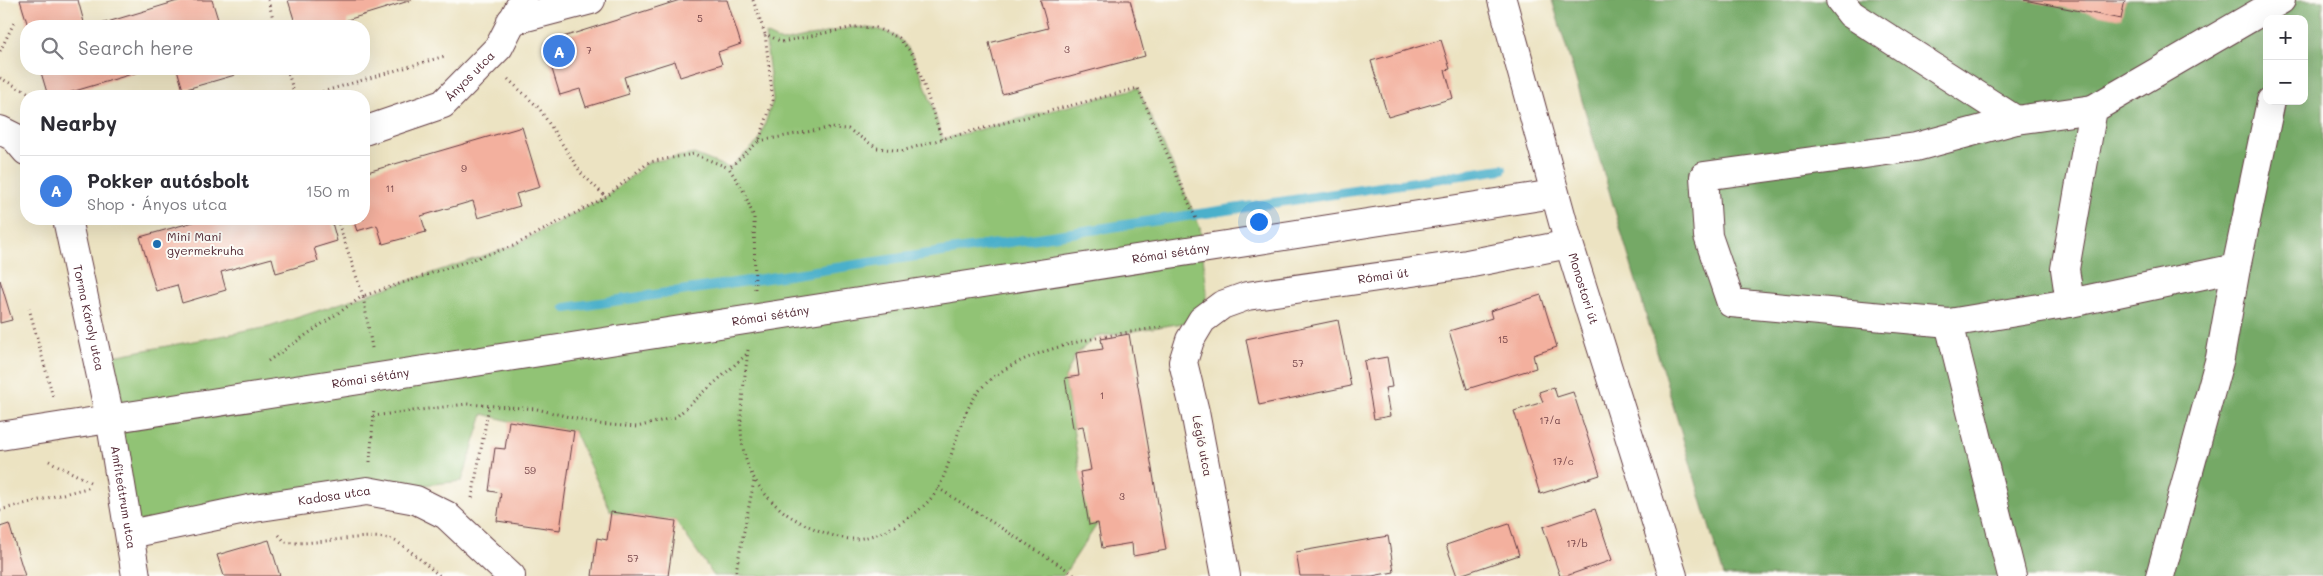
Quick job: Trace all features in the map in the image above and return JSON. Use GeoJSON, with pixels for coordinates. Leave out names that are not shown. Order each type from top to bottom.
{"type":"FeatureCollection","features":[{"type":"Feature","properties":{"kind":"street"},"geometry":{"type":"LineString","coordinates":[[517,11],[591,0]]}},
{"type":"Feature","properties":{"kind":"street","name":"Monostori út"},"geometry":{"type":"LineString","coordinates":[[1502,0],[1569,244],[1673,576]]}},
{"type":"Feature","properties":{"kind":"street"},"geometry":{"type":"LineString","coordinates":[[1840,0],[1851,14],[2016,120]]}},
{"type":"Feature","properties":{"kind":"street"},"geometry":{"type":"LineString","coordinates":[[2236,268],[2070,303],[1949,323],[1731,303],[1708,236],[1704,176],[1916,147],[2016,120],[2093,109],[2282,0]]}},
{"type":"Feature","properties":{"kind":"street"},"geometry":{"type":"LineString","coordinates":[[2290,15],[2293,0]]}},
{"type":"Feature","properties":{"kind":"street","name":"Ányos utca"},"geometry":{"type":"LineString","coordinates":[[370,130],[388,125],[444,104],[499,47],[517,11]]}},
{"type":"Feature","properties":{"kind":"street"},"geometry":{"type":"LineString","coordinates":[[2160,576],[2220,358],[2236,268],[2270,105]]}},
{"type":"Feature","properties":{"kind":"street"},"geometry":{"type":"LineString","coordinates":[[2070,303],[2065,270],[2093,109]]}},
{"type":"Feature","properties":{"kind":"street"},"geometry":{"type":"LineString","coordinates":[[0,130],[14,137],[20,144]]}},
{"type":"Feature","properties":{"kind":"street","name":"Római sétány"},"geometry":{"type":"LineString","coordinates":[[5,435],[377,377],[753,308],[1541,196]]}},
{"type":"Feature","properties":{"kind":"street","name":"Torma Károly utca"},"geometry":{"type":"LineString","coordinates":[[68,225],[110,418]]}},
{"type":"Feature","properties":{"kind":"street","name":"Római út"},"geometry":{"type":"LineString","coordinates":[[1202,320],[1222,305],[1247,296],[1467,264],[1569,244]]}},
{"type":"Feature","properties":{"kind":"street","name":"Légió utca"},"geometry":{"type":"LineString","coordinates":[[1202,320],[1190,340],[1183,362],[1195,412],[1226,576]]}},
{"type":"Feature","properties":{"kind":"street"},"geometry":{"type":"LineString","coordinates":[[1949,323],[2012,576]]}},
{"type":"Feature","properties":{"kind":"street","name":"Amfiteátrum utca"},"geometry":{"type":"LineString","coordinates":[[110,418],[136,576]]}},
{"type":"Feature","properties":{"kind":"street","name":"Kadosa utca"},"geometry":{"type":"LineString","coordinates":[[130,534],[254,508],[367,491],[416,500],[446,515],[466,533],[495,571]]}},
{"type":"Feature","properties":{"kind":"path"},"geometry":{"type":"LineString","coordinates":[[268,0],[273,20]]}},
{"type":"Feature","properties":{"kind":"path"},"geometry":{"type":"LineString","coordinates":[[729,168],[758,141],[773,100],[765,34],[753,0]]}},
{"type":"Feature","properties":{"kind":"path"},"geometry":{"type":"LineString","coordinates":[[0,51],[14,23]]}},
{"type":"Feature","properties":{"kind":"path"},"geometry":{"type":"LineString","coordinates":[[765,34],[782,42],[854,26],[876,28],[899,38],[914,56],[942,139]]}},
{"type":"Feature","properties":{"kind":"path"},"geometry":{"type":"LineString","coordinates":[[329,90],[448,56]]}},
{"type":"Feature","properties":{"kind":"path"},"geometry":{"type":"LineString","coordinates":[[488,60],[539,108],[581,173],[606,197]]}},
{"type":"Feature","properties":{"kind":"path"},"geometry":{"type":"LineString","coordinates":[[289,75],[293,90]]}},
{"type":"Feature","properties":{"kind":"path"},"geometry":{"type":"LineString","coordinates":[[0,78],[23,90]]}},
{"type":"Feature","properties":{"kind":"path"},"geometry":{"type":"LineString","coordinates":[[758,141],[828,128],[848,129],[877,148],[902,151],[1138,88],[1200,227]]}},
{"type":"Feature","properties":{"kind":"path"},"geometry":{"type":"LineString","coordinates":[[264,364],[363,296],[513,246],[606,197],[649,162],[694,154],[729,168],[743,190],[754,217],[756,262],[753,308],[739,426],[744,456],[754,480],[770,501],[792,518],[825,532],[853,540],[874,536],[895,526],[919,510],[938,488],[966,409],[980,388],[997,374],[1026,360],[1096,337],[1202,320]]}},
{"type":"Feature","properties":{"kind":"path"},"geometry":{"type":"LineString","coordinates":[[339,225],[363,296],[377,377],[367,491]]}},
{"type":"Feature","properties":{"kind":"path"},"geometry":{"type":"LineString","coordinates":[[29,308],[61,426]]}},
{"type":"Feature","properties":{"kind":"path"},"geometry":{"type":"LineString","coordinates":[[373,416],[467,404],[537,409],[597,424],[637,427],[676,417],[748,354]]}},
{"type":"Feature","properties":{"kind":"path"},"geometry":{"type":"LineString","coordinates":[[466,533],[489,406]]}},
{"type":"Feature","properties":{"kind":"path"},"geometry":{"type":"LineString","coordinates":[[0,510],[99,485],[51,462],[5,435]]}},
{"type":"Feature","properties":{"kind":"path"},"geometry":{"type":"LineString","coordinates":[[735,576],[754,480]]}},
{"type":"Feature","properties":{"kind":"path"},"geometry":{"type":"LineString","coordinates":[[938,488],[1077,576]]}},
{"type":"Feature","properties":{"kind":"path"},"geometry":{"type":"LineString","coordinates":[[277,532],[285,542],[299,544],[363,537],[395,541],[440,576]]}},
{"type":"Feature","properties":{"kind":"green space"},"geometry":{"type":"Polygon","coordinates":[[[1552,0],[2323,0],[2323,576],[1724,576],[1552,0]]]}},
{"type":"Feature","properties":{"kind":"green space"},"geometry":{"type":"Polygon","coordinates":[[[854,27],[888,33],[906,45],[919,70],[943,139],[1138,88],[1200,227],[1207,292],[1202,320],[1096,337],[1076,354],[1065,378],[1080,472],[1098,523],[1063,576],[714,576],[676,521],[611,512],[574,431],[509,421],[483,414],[462,481],[367,491],[130,534],[97,359],[269,327],[513,246],[606,197],[649,162],[694,154],[729,168],[759,141],[773,100],[765,34],[782,42],[854,27]]]}},
{"type":"Feature","properties":{"kind":"building"},"geometry":{"type":"Polygon","coordinates":[[[20,0],[78,0],[83,20],[26,20],[20,0]]]}},
{"type":"Feature","properties":{"kind":"building"},"geometry":{"type":"Polygon","coordinates":[[[181,0],[212,0],[218,20],[114,20],[181,0]]]}},
{"type":"Feature","properties":{"kind":"building"},"geometry":{"type":"Polygon","coordinates":[[[288,0],[412,0],[347,20],[294,20],[288,0]]]}},
{"type":"Feature","properties":{"kind":"building"},"geometry":{"type":"Polygon","coordinates":[[[680,0],[727,0],[741,44],[718,52],[722,64],[680,77],[675,61],[624,77],[629,94],[586,107],[580,89],[560,95],[544,43],[680,0]]]}},
{"type":"Feature","properties":{"kind":"building"},"geometry":{"type":"Polygon","coordinates":[[[1040,0],[1130,0],[1145,56],[1002,94],[989,43],[1048,28],[1040,0]]]}},
{"type":"Feature","properties":{"kind":"building"},"geometry":{"type":"Polygon","coordinates":[[[2024,0],[2125,0],[2121,19],[2024,0]]]}},
{"type":"Feature","properties":{"kind":"building"},"geometry":{"type":"Polygon","coordinates":[[[1441,40],[1450,69],[1445,70],[1453,98],[1388,117],[1371,61],[1441,40]]]}},
{"type":"Feature","properties":{"kind":"building"},"geometry":{"type":"Polygon","coordinates":[[[42,75],[129,75],[78,90],[46,90],[42,75]]]}},
{"type":"Feature","properties":{"kind":"building"},"geometry":{"type":"Polygon","coordinates":[[[179,75],[235,75],[183,90],[179,75]]]}},
{"type":"Feature","properties":{"kind":"building"},"geometry":{"type":"Polygon","coordinates":[[[522,127],[540,187],[516,194],[520,206],[478,218],[473,201],[421,216],[426,232],[383,244],[377,225],[357,231],[355,225],[370,225],[370,171],[522,127]]]}},
{"type":"Feature","properties":{"kind":"building"},"geometry":{"type":"Polygon","coordinates":[[[183,225],[333,225],[337,241],[314,248],[318,261],[276,273],[272,258],[221,272],[226,290],[182,303],[177,285],[156,291],[140,237],[183,225]]]}},
{"type":"Feature","properties":{"kind":"building"},"geometry":{"type":"Polygon","coordinates":[[[0,280],[12,320],[0,323],[0,280]]]}},
{"type":"Feature","properties":{"kind":"building"},"geometry":{"type":"Polygon","coordinates":[[[1541,295],[1557,347],[1533,355],[1536,368],[1467,389],[1449,331],[1492,318],[1490,311],[1541,295]]]}},
{"type":"Feature","properties":{"kind":"building"},"geometry":{"type":"Polygon","coordinates":[[[1338,320],[1351,386],[1259,405],[1246,339],[1338,320]]]}},
{"type":"Feature","properties":{"kind":"building"},"geometry":{"type":"Polygon","coordinates":[[[1129,334],[1166,550],[1133,556],[1132,543],[1102,548],[1098,523],[1089,525],[1080,472],[1091,470],[1083,426],[1073,428],[1065,378],[1079,376],[1076,353],[1103,349],[1101,339],[1129,334]]]}},
{"type":"Feature","properties":{"kind":"building"},"geometry":{"type":"Polygon","coordinates":[[[1387,357],[1392,387],[1385,388],[1390,416],[1374,419],[1364,361],[1387,357]]]}},
{"type":"Feature","properties":{"kind":"building"},"geometry":{"type":"Polygon","coordinates":[[[1554,387],[1557,397],[1573,392],[1600,475],[1540,494],[1514,411],[1543,402],[1539,392],[1554,387]]]}},
{"type":"Feature","properties":{"kind":"building"},"geometry":{"type":"Polygon","coordinates":[[[509,421],[574,431],[560,530],[497,521],[501,493],[489,491],[495,448],[505,449],[509,421]]]}},
{"type":"Feature","properties":{"kind":"building"},"geometry":{"type":"Polygon","coordinates":[[[1595,509],[1612,560],[1566,576],[1560,576],[1543,527],[1595,509]]]}},
{"type":"Feature","properties":{"kind":"building"},"geometry":{"type":"Polygon","coordinates":[[[611,512],[676,521],[668,576],[592,576],[597,538],[607,540],[611,512]]]}},
{"type":"Feature","properties":{"kind":"building"},"geometry":{"type":"Polygon","coordinates":[[[9,524],[25,576],[0,576],[0,527],[9,524]]]}},
{"type":"Feature","properties":{"kind":"building"},"geometry":{"type":"Polygon","coordinates":[[[1509,524],[1519,555],[1457,576],[1446,545],[1509,524]]]}},
{"type":"Feature","properties":{"kind":"building"},"geometry":{"type":"Polygon","coordinates":[[[1388,536],[1394,572],[1372,576],[1300,576],[1296,552],[1388,536]]]}},
{"type":"Feature","properties":{"kind":"building"},"geometry":{"type":"Polygon","coordinates":[[[269,540],[280,576],[224,576],[217,555],[269,540]]]}},
{"type":"Feature","properties":{"kind":"waterway"},"geometry":{"type":"LineString","coordinates":[[566,308],[1502,169]]}},
{"type":"Feature","properties":{"kind":"place","name":"Pokker autósbolt"},"geometry":{"type":"Point","coordinates":[559,51]}},
{"type":"Feature","properties":{"kind":"place","name":"Mini Mani gyermekruha"},"geometry":{"type":"Point","coordinates":[157,244]}}]}
